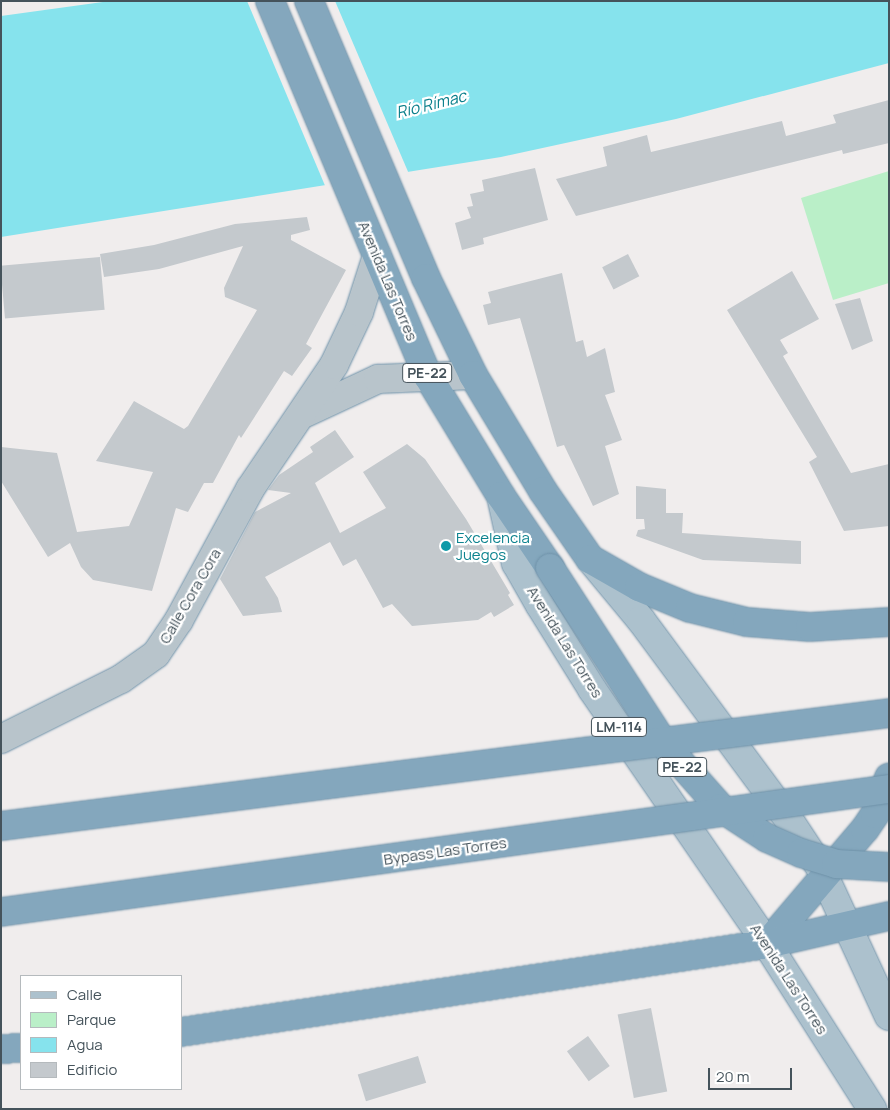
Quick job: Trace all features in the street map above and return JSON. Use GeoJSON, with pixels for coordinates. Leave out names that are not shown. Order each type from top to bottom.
{"type":"FeatureCollection","features":[{"type":"Feature","properties":{"kind":"highway","name":"Avenida Las Torres"},"geometry":{"type":"LineString","coordinates":[[270,1],[428,376],[501,496]]}},
{"type":"Feature","properties":{"kind":"highway","name":"PE-22"},"geometry":{"type":"LineString","coordinates":[[308,1],[406,226],[426,278],[472,375],[543,491],[590,559],[639,587],[690,608],[747,622],[810,627],[889,622]]}},
{"type":"Feature","properties":{"kind":"highway","name":"PE-22"},"geometry":{"type":"LineString","coordinates":[[501,496],[663,743],[721,808],[750,828],[801,853],[844,865],[889,867]]}},
{"type":"Feature","properties":{"kind":"highway"},"geometry":{"type":"LineString","coordinates":[[1,826],[889,713]]}},
{"type":"Feature","properties":{"kind":"highway"},"geometry":{"type":"LineString","coordinates":[[767,944],[823,874],[865,829],[875,814],[889,778]]}},
{"type":"Feature","properties":{"kind":"highway","name":"Bypass Las Torres"},"geometry":{"type":"LineString","coordinates":[[1,912],[889,789]]}},
{"type":"Feature","properties":{"kind":"highway"},"geometry":{"type":"LineString","coordinates":[[182,1032],[767,944],[889,916]]}},
{"type":"Feature","properties":{"kind":"highway"},"geometry":{"type":"LineString","coordinates":[[1,1049],[20,1048]]}},
{"type":"Feature","properties":{"kind":"main road","name":"Avenida Las Torres"},"geometry":{"type":"LineString","coordinates":[[501,496],[516,563],[540,604],[592,688],[767,944],[872,1109]]}},
{"type":"Feature","properties":{"kind":"main road"},"geometry":{"type":"LineString","coordinates":[[590,559],[641,620],[783,812],[823,874],[889,1016]]}},
{"type":"Feature","properties":{"kind":"street","name":"Calle Cora Cora"},"geometry":{"type":"LineString","coordinates":[[1,739],[121,679],[156,654],[179,620],[250,489],[303,414],[334,365],[359,312],[374,248]]}},
{"type":"Feature","properties":{"kind":"street","name":"Calle Cora Cora"},"geometry":{"type":"LineString","coordinates":[[303,414],[378,379],[472,375]]}},
{"type":"Feature","properties":{"kind":"green space"},"geometry":{"type":"Polygon","coordinates":[[[889,171],[889,283],[833,300],[801,198],[889,171]]]}},
{"type":"Feature","properties":{"kind":"water","name":"Río Rímac"},"geometry":{"type":"Polygon","coordinates":[[[110,1],[889,1],[889,63],[676,119],[501,157],[1,237],[1,16],[110,1]]]}},
{"type":"Feature","properties":{"kind":"pier"},"geometry":{"type":"Polygon","coordinates":[[[247,1],[335,1],[409,174],[326,188],[247,1]]]}},
{"type":"Feature","properties":{"kind":"building"},"geometry":{"type":"Polygon","coordinates":[[[889,100],[889,143],[843,154],[842,150],[576,216],[556,179],[607,166],[603,147],[647,135],[651,152],[782,121],[786,136],[836,123],[833,115],[889,100]]]}},
{"type":"Feature","properties":{"kind":"building"},"geometry":{"type":"Polygon","coordinates":[[[535,168],[548,220],[483,238],[484,244],[462,250],[455,223],[471,218],[467,207],[473,206],[470,194],[484,191],[482,180],[535,168]]]}},
{"type":"Feature","properties":{"kind":"building"},"geometry":{"type":"Polygon","coordinates":[[[307,217],[310,230],[291,235],[291,240],[346,270],[306,344],[312,348],[292,376],[284,371],[241,438],[239,435],[213,483],[204,483],[188,512],[176,508],[152,591],[93,580],[81,567],[70,543],[48,557],[1,481],[1,447],[57,453],[77,532],[129,526],[153,472],[96,461],[134,401],[184,429],[188,426],[257,310],[225,297],[224,288],[243,246],[159,269],[104,277],[100,254],[154,245],[235,224],[307,217]]]}},
{"type":"Feature","properties":{"kind":"building"},"geometry":{"type":"Polygon","coordinates":[[[628,254],[639,276],[614,289],[602,267],[628,254]]]}},
{"type":"Feature","properties":{"kind":"building"},"geometry":{"type":"Polygon","coordinates":[[[100,257],[105,310],[5,319],[1,266],[100,257]]]}},
{"type":"Feature","properties":{"kind":"building"},"geometry":{"type":"Polygon","coordinates":[[[792,271],[819,319],[780,340],[788,353],[783,356],[851,473],[889,464],[889,526],[844,531],[809,462],[817,457],[727,310],[792,271]]]}},
{"type":"Feature","properties":{"kind":"building"},"geometry":{"type":"Polygon","coordinates":[[[562,273],[576,342],[583,340],[587,357],[605,348],[615,392],[605,395],[622,440],[605,446],[619,494],[593,506],[564,445],[557,447],[520,318],[488,325],[483,305],[491,303],[488,292],[562,273]]]}},
{"type":"Feature","properties":{"kind":"building"},"geometry":{"type":"Polygon","coordinates":[[[860,298],[873,341],[852,350],[835,304],[860,298]]]}},
{"type":"Feature","properties":{"kind":"building"},"geometry":{"type":"Polygon","coordinates":[[[335,430],[354,457],[315,483],[340,533],[386,508],[363,472],[407,444],[425,459],[466,519],[510,593],[508,595],[514,605],[494,617],[491,612],[478,620],[412,626],[392,604],[383,608],[356,559],[343,566],[330,542],[265,577],[278,598],[282,612],[243,616],[220,579],[255,512],[291,493],[268,490],[279,475],[313,452],[310,447],[335,430]]]}},
{"type":"Feature","properties":{"kind":"building"},"geometry":{"type":"Polygon","coordinates":[[[636,486],[666,489],[666,513],[683,513],[682,533],[801,541],[801,564],[703,560],[636,536],[638,530],[645,529],[644,519],[636,519],[636,486]]]}},
{"type":"Feature","properties":{"kind":"building"},"geometry":{"type":"Polygon","coordinates":[[[651,1008],[667,1091],[634,1098],[618,1014],[651,1008]]]}},
{"type":"Feature","properties":{"kind":"building"},"geometry":{"type":"Polygon","coordinates":[[[588,1036],[610,1066],[589,1081],[567,1051],[588,1036]]]}},
{"type":"Feature","properties":{"kind":"building"},"geometry":{"type":"Polygon","coordinates":[[[418,1056],[426,1083],[366,1101],[358,1074],[418,1056]]]}},
{"type":"Feature","properties":{"kind":"place","name":"Excelencia Juegos"},"geometry":{"type":"Point","coordinates":[446,546]}}]}
